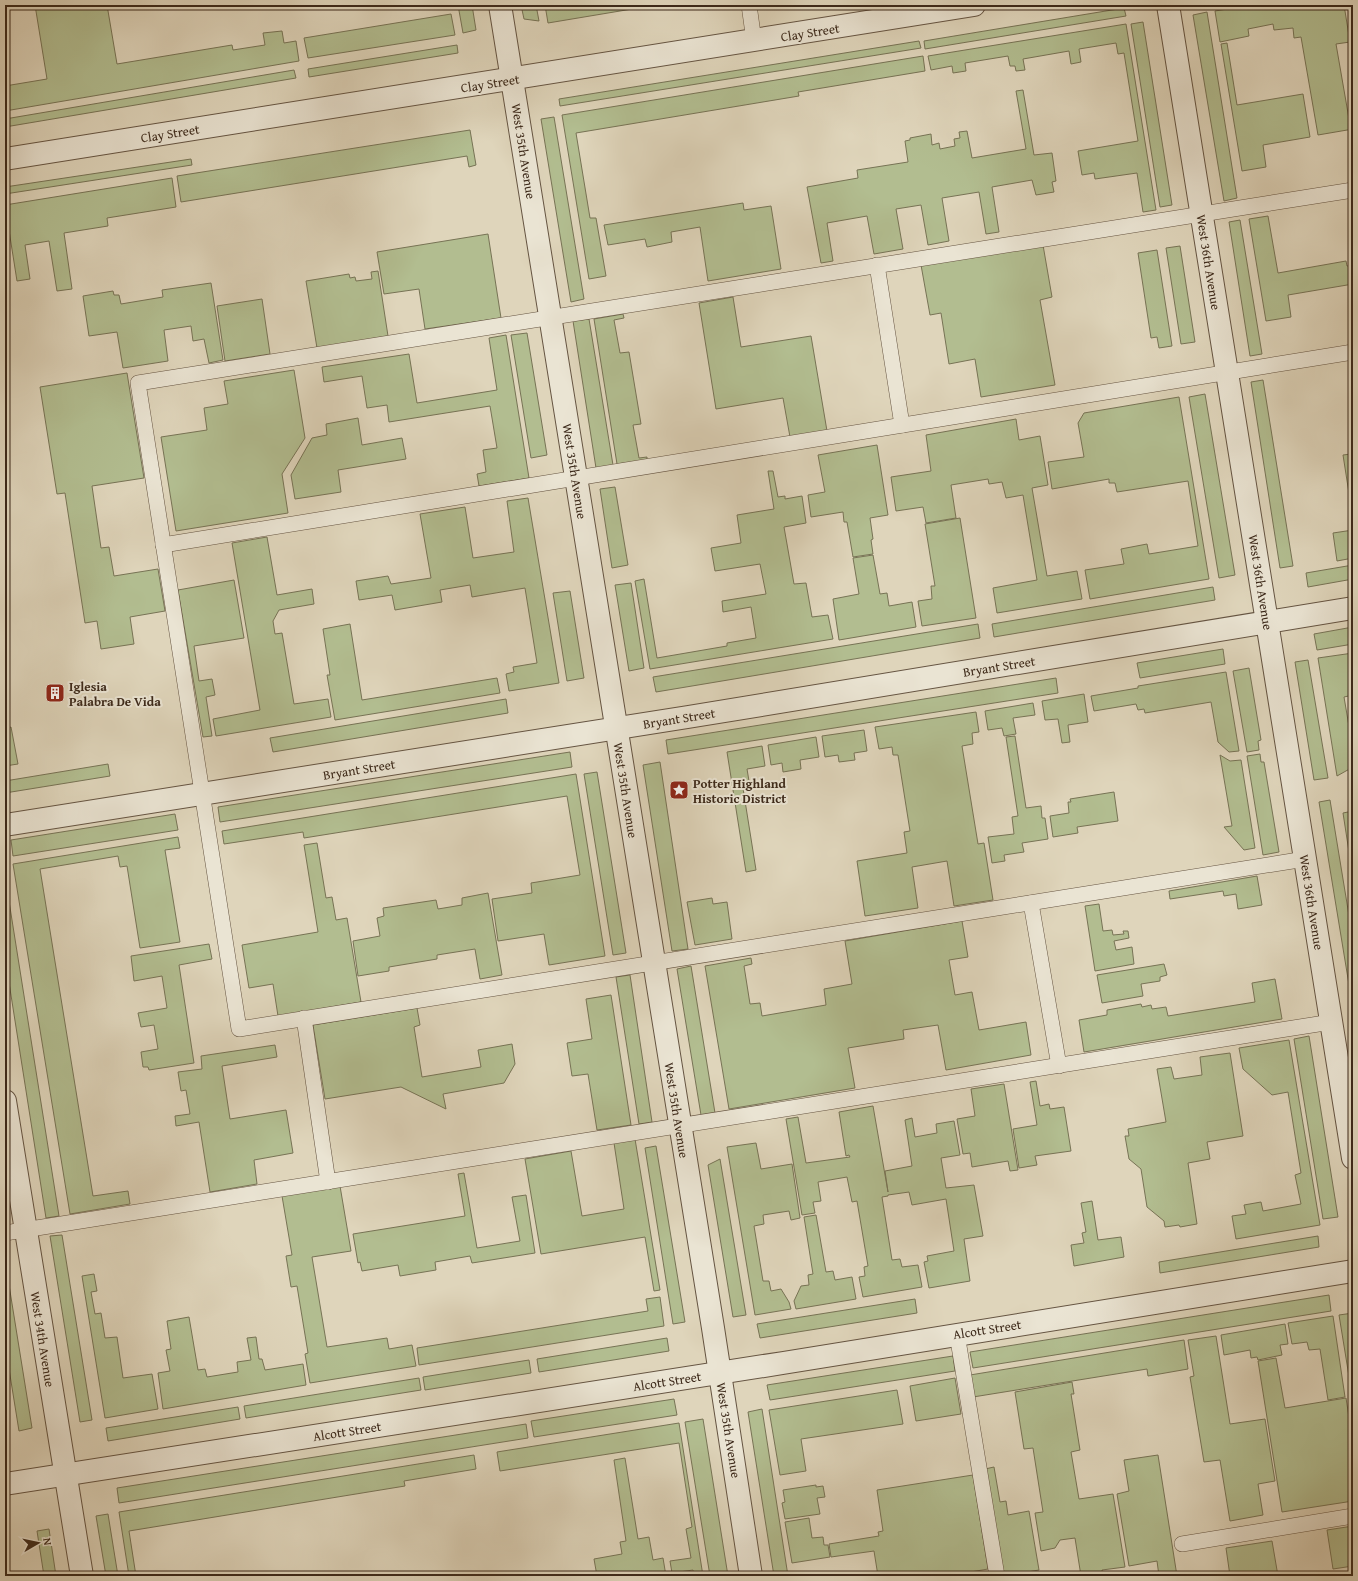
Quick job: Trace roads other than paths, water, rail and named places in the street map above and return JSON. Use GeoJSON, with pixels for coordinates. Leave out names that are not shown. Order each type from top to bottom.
{"type":"FeatureCollection","features":[{"type":"Feature","properties":{"kind":"street","name":"West 35th Avenue"},"geometry":{"type":"LineString","coordinates":[[500,5],[720,1372],[751,1576]]}},
{"type":"Feature","properties":{"kind":"street","name":"Clay Street"},"geometry":{"type":"LineString","coordinates":[[5,159],[974,5]]}},
{"type":"Feature","properties":{"kind":"street","name":"West 36th Avenue"},"geometry":{"type":"LineString","coordinates":[[1168,5],[1353,1158]]}},
{"type":"Feature","properties":{"kind":"street","name":"Bryant Street"},"geometry":{"type":"LineString","coordinates":[[5,825],[616,728],[1353,608]]}},
{"type":"Feature","properties":{"kind":"street","name":"West 34th Avenue"},"geometry":{"type":"LineString","coordinates":[[5,1101],[15,1232],[66,1475],[82,1576]]}},
{"type":"Feature","properties":{"kind":"street","name":"Alcott Street"},"geometry":{"type":"LineString","coordinates":[[5,1484],[720,1372],[1353,1270]]}},
{"type":"Feature","properties":{"kind":"lane"},"geometry":{"type":"LineString","coordinates":[[749,5],[754,41]]}},
{"type":"Feature","properties":{"kind":"lane"},"geometry":{"type":"LineString","coordinates":[[1305,859],[239,1028],[138,382],[1353,190]]}},
{"type":"Feature","properties":{"kind":"lane"},"geometry":{"type":"LineString","coordinates":[[877,265],[902,425]]}},
{"type":"Feature","properties":{"kind":"lane"},"geometry":{"type":"LineString","coordinates":[[163,544],[1353,352]]}},
{"type":"Feature","properties":{"kind":"lane"},"geometry":{"type":"LineString","coordinates":[[1032,903],[1059,1066]]}},
{"type":"Feature","properties":{"kind":"lane"},"geometry":{"type":"LineString","coordinates":[[304,1018],[328,1182]]}},
{"type":"Feature","properties":{"kind":"lane"},"geometry":{"type":"LineString","coordinates":[[15,1232],[1331,1022]]}},
{"type":"Feature","properties":{"kind":"lane"},"geometry":{"type":"LineString","coordinates":[[957,1334],[997,1576]]}},
{"type":"Feature","properties":{"kind":"lane"},"geometry":{"type":"LineString","coordinates":[[1182,1544],[1353,1516]]}},
{"type":"Feature","properties":{"kind":"place","name":"Iglesia Palabra De Vida"},"geometry":{"type":"Point","coordinates":[55,693]}},
{"type":"Feature","properties":{"kind":"place","name":"Potter Highland Historic District"},"geometry":{"type":"Point","coordinates":[679,790]}}]}
